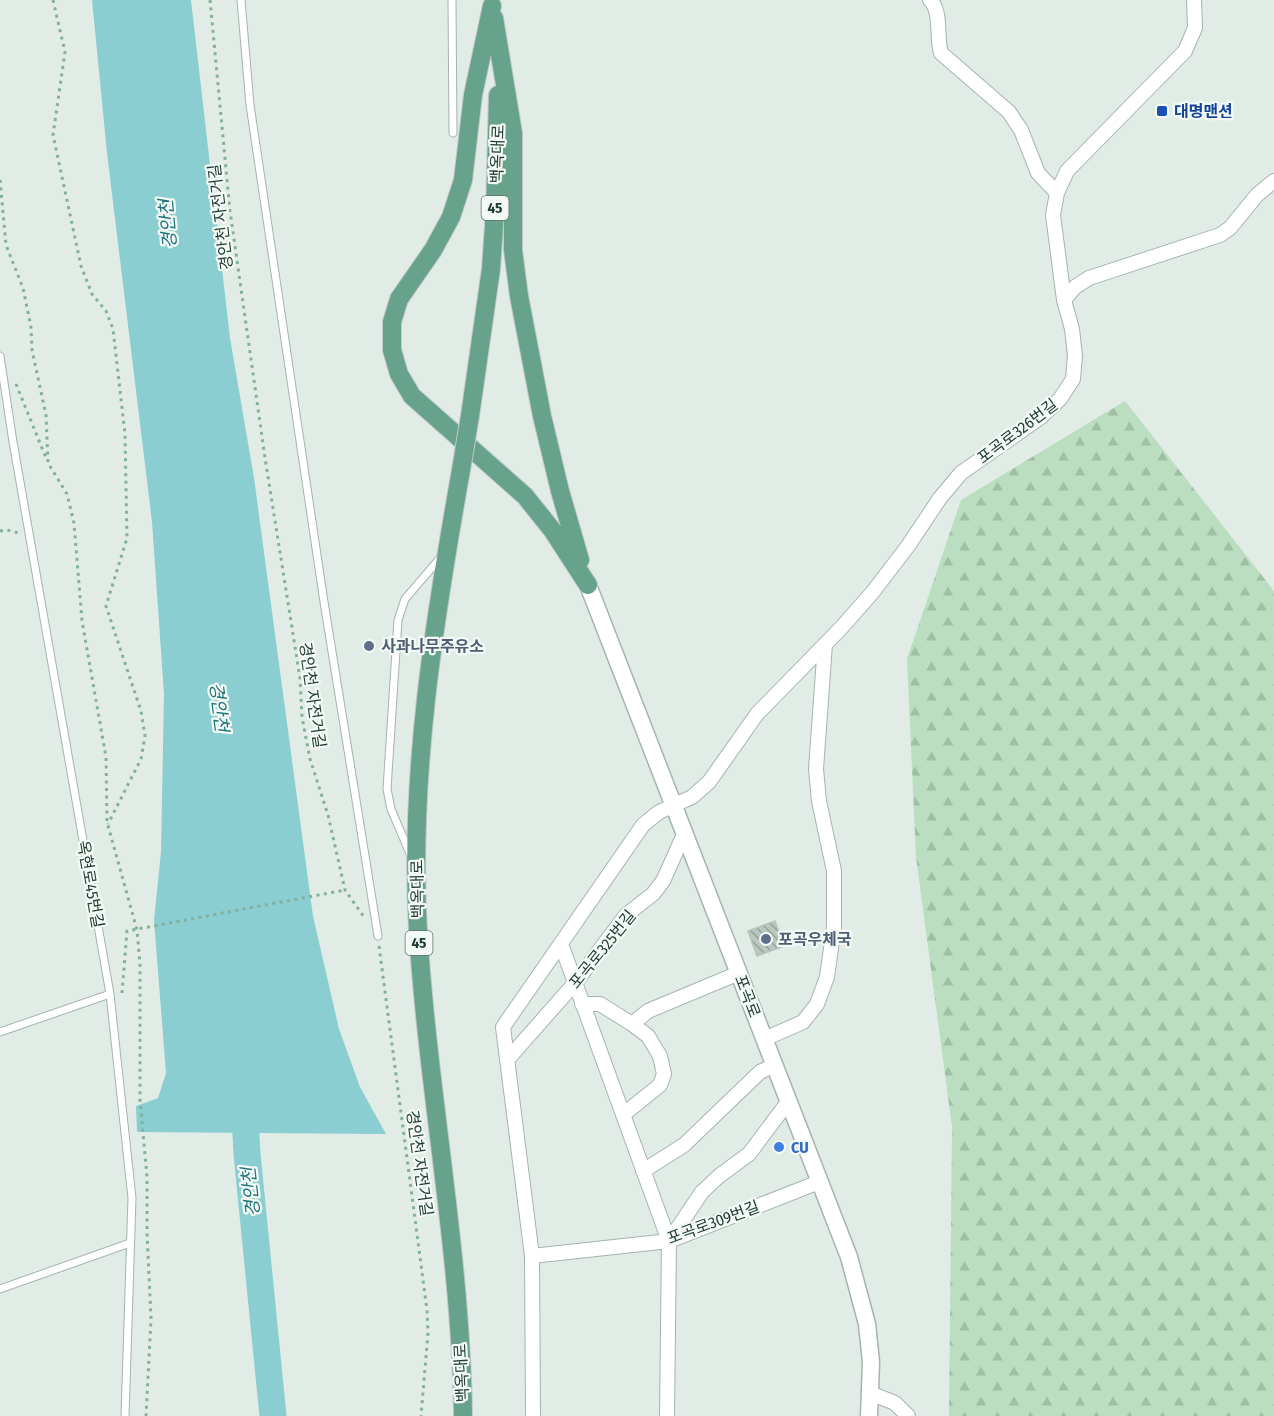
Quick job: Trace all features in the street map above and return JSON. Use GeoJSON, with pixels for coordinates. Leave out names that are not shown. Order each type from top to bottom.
{"type":"FeatureCollection","features":[{"type":"Feature","properties":{"kind":"main road","name":"백옥대로"},"geometry":{"type":"LineString","coordinates":[[463,1416],[452,1239],[424,996],[418,930],[416,870],[417,821],[434,630],[471,416],[491,269],[499,82],[491,3]]}},
{"type":"Feature","properties":{"kind":"main road"},"geometry":{"type":"LineString","coordinates":[[491,3],[513,133],[513,250],[523,326],[560,491],[588,585]]}},
{"type":"Feature","properties":{"kind":"main road"},"geometry":{"type":"LineString","coordinates":[[491,3],[473,95],[463,180],[451,217],[442,234],[399,299],[392,322],[392,350],[399,374],[412,396],[525,496],[553,531],[588,585]]}},
{"type":"Feature","properties":{"kind":"street"},"geometry":{"type":"LineString","coordinates":[[930,0],[938,16],[937,41],[941,53],[1009,112],[1021,130],[1038,173],[1057,193]]}},
{"type":"Feature","properties":{"kind":"street","name":"포곡로326번길"},"geometry":{"type":"LineString","coordinates":[[533,1416],[532,1256],[503,1027],[643,825],[659,812],[692,797],[709,782],[757,714],[872,592],[961,472],[1041,417],[1060,399],[1073,379],[1076,356],[1064,300],[1053,215],[1057,193],[1067,171],[1185,51],[1195,28],[1194,0]]}},
{"type":"Feature","properties":{"kind":"street"},"geometry":{"type":"LineString","coordinates":[[1064,300],[1075,287],[1089,278],[1220,235],[1230,228],[1257,195],[1274,181]]}},
{"type":"Feature","properties":{"kind":"street","name":"포곡로"},"geometry":{"type":"LineString","coordinates":[[588,585],[849,1257],[867,1324],[871,1362],[870,1416]]}},
{"type":"Feature","properties":{"kind":"street"},"geometry":{"type":"LineString","coordinates":[[764,1039],[803,1022],[818,1004],[827,977],[834,927],[834,871],[819,801],[816,769],[825,644]]}},
{"type":"Feature","properties":{"kind":"street","name":"포곡로325번길"},"geometry":{"type":"LineString","coordinates":[[507,1060],[575,983],[626,915],[653,894],[685,832]]}},
{"type":"Feature","properties":{"kind":"street"},"geometry":{"type":"LineString","coordinates":[[561,944],[669,1241],[667,1416]]}},
{"type":"Feature","properties":{"kind":"street"},"geometry":{"type":"LineString","coordinates":[[632,1024],[648,1011],[739,973]]}},
{"type":"Feature","properties":{"kind":"street"},"geometry":{"type":"LineString","coordinates":[[582,1004],[600,1004],[632,1024],[648,1036],[660,1056],[664,1074],[660,1085],[624,1114]]}},
{"type":"Feature","properties":{"kind":"street"},"geometry":{"type":"LineString","coordinates":[[643,1171],[684,1144],[760,1072],[774,1065]]}},
{"type":"Feature","properties":{"kind":"street"},"geometry":{"type":"LineString","coordinates":[[669,1241],[702,1192],[749,1154],[788,1102]]}},
{"type":"Feature","properties":{"kind":"street","name":"포곡로309번길"},"geometry":{"type":"LineString","coordinates":[[532,1256],[669,1241],[819,1182]]}},
{"type":"Feature","properties":{"kind":"street"},"geometry":{"type":"LineString","coordinates":[[870,1393],[894,1403],[908,1416]]}},
{"type":"Feature","properties":{"kind":"lane"},"geometry":{"type":"LineString","coordinates":[[241,0],[250,105],[324,602],[378,936]]}},
{"type":"Feature","properties":{"kind":"lane"},"geometry":{"type":"LineString","coordinates":[[452,0],[453,133]]}},
{"type":"Feature","properties":{"kind":"lane","name":"옥현로45번길"},"geometry":{"type":"LineString","coordinates":[[0,356],[13,442],[110,994],[132,1198],[125,1416]]}},
{"type":"Feature","properties":{"kind":"lane"},"geometry":{"type":"LineString","coordinates":[[416,870],[391,809],[387,789],[398,620],[405,599],[447,550]]}},
{"type":"Feature","properties":{"kind":"lane"},"geometry":{"type":"LineString","coordinates":[[0,1032],[110,994]]}},
{"type":"Feature","properties":{"kind":"lane"},"geometry":{"type":"LineString","coordinates":[[0,1289],[130,1243]]}},
{"type":"Feature","properties":{"kind":"path"},"geometry":{"type":"LineString","coordinates":[[53,0],[65,52],[53,135],[81,266],[92,294],[106,311],[113,329],[125,434],[127,537],[106,606],[141,711],[145,736],[141,759],[107,825]]}},
{"type":"Feature","properties":{"kind":"path","name":"경안천 자전거길"},"geometry":{"type":"LineString","coordinates":[[210,0],[231,211],[265,458],[300,678],[302,717],[310,759],[328,815],[345,890],[378,936],[427,1310],[428,1333],[421,1416]]}},
{"type":"Feature","properties":{"kind":"path"},"geometry":{"type":"LineString","coordinates":[[0,180],[6,245],[23,288],[31,327],[32,350],[45,415],[48,463]]}},
{"type":"Feature","properties":{"kind":"path"},"geometry":{"type":"LineString","coordinates":[[13,377],[48,463],[67,494],[74,523],[82,621],[106,757],[107,825],[137,930],[140,964],[140,1100],[147,1177],[151,1319],[146,1416]]}},
{"type":"Feature","properties":{"kind":"path"},"geometry":{"type":"LineString","coordinates":[[0,531],[7,530],[30,537]]}},
{"type":"Feature","properties":{"kind":"path"},"geometry":{"type":"LineString","coordinates":[[122,995],[127,931],[345,890]]}},
{"type":"Feature","properties":{"kind":"green space"},"geometry":{"type":"Polygon","coordinates":[[[1125,401],[1274,591],[1274,1416],[949,1416],[952,1127],[916,857],[907,659],[961,500],[1125,401]]]}},
{"type":"Feature","properties":{"kind":"water"},"geometry":{"type":"Polygon","coordinates":[[[92,0],[191,0],[230,338],[254,478],[313,916],[339,1029],[360,1087],[386,1134],[137,1132],[136,1106],[158,1098],[166,1073],[154,920],[161,852],[164,694],[152,522],[107,153],[92,0]]]}},
{"type":"Feature","properties":{"kind":"building","name":"포곡우체국"},"geometry":{"type":"Polygon","coordinates":[[[775,921],[784,946],[757,956],[748,931],[775,921]]]}},
{"type":"Feature","properties":{"kind":"waterway","name":"경안천"},"geometry":{"type":"LineString","coordinates":[[244,1098],[247,1154],[273,1416]]}},
{"type":"Feature","properties":{"kind":"place","name":"대명맨션"},"geometry":{"type":"Point","coordinates":[1162,111]}},
{"type":"Feature","properties":{"kind":"place","name":"사과나무주유소"},"geometry":{"type":"Point","coordinates":[369,646]}},
{"type":"Feature","properties":{"kind":"place","name":"포곡우체국"},"geometry":{"type":"Point","coordinates":[766,939]}},
{"type":"Feature","properties":{"kind":"place","name":"CU"},"geometry":{"type":"Point","coordinates":[779,1147]}}]}
